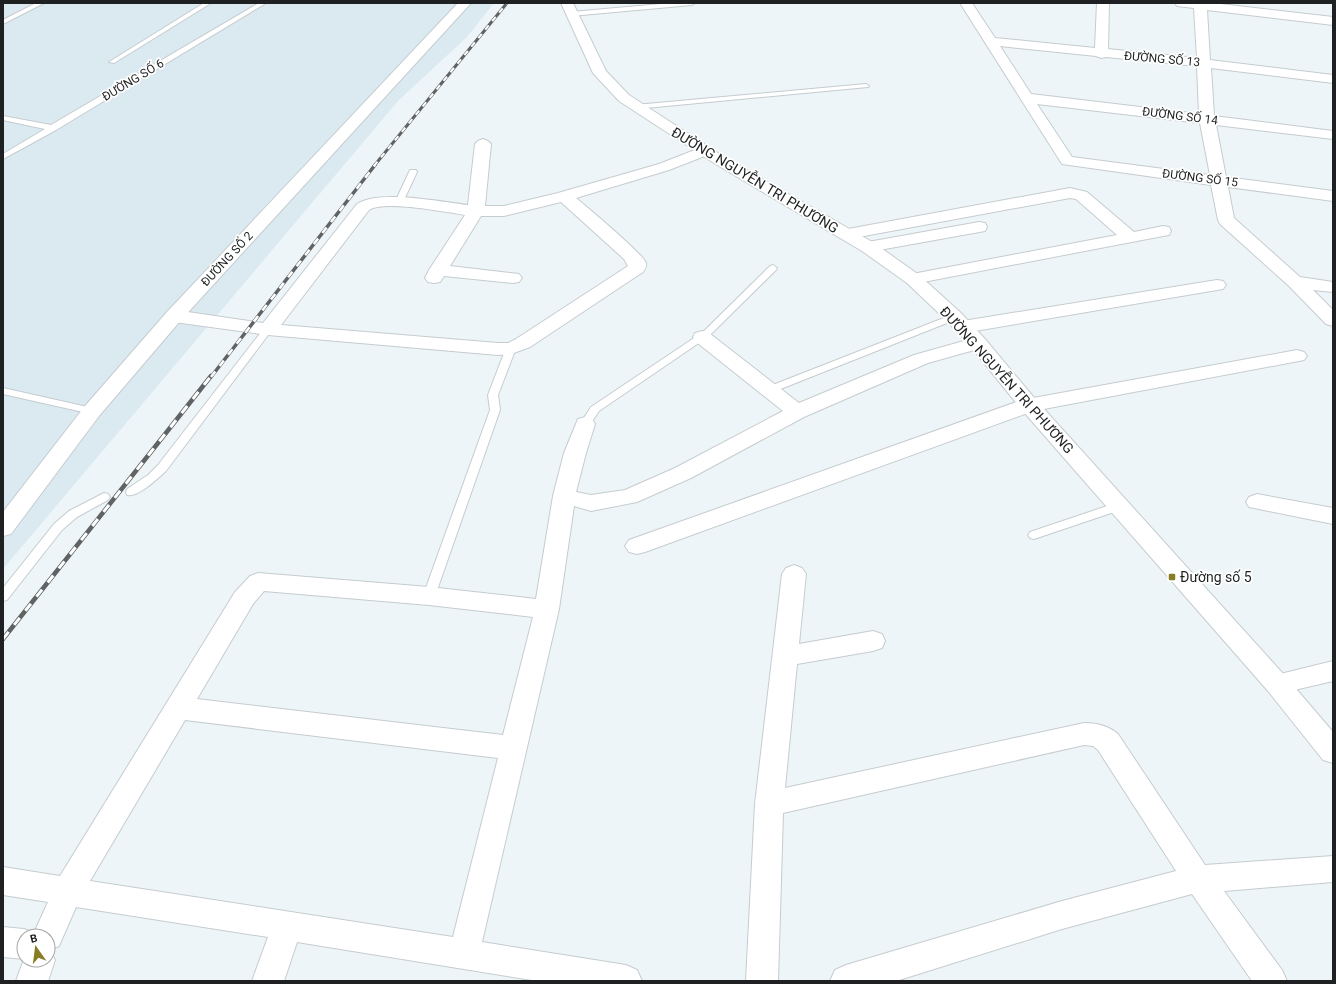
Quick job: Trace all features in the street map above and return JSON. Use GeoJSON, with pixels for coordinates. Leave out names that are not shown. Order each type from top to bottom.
{"type":"FeatureCollection","features":[{"type":"Feature","properties":{"kind":"street","name":"ĐƯỜNG SỐ 2"},"geometry":{"type":"LineString","coordinates":[[3,528],[92,411],[174,316],[464,3]]}},
{"type":"Feature","properties":{"kind":"street"},"geometry":{"type":"LineString","coordinates":[[966,3],[1027,98]]}},
{"type":"Feature","properties":{"kind":"street"},"geometry":{"type":"LineString","coordinates":[[1101,54],[1103,3]]}},
{"type":"Feature","properties":{"kind":"street"},"geometry":{"type":"LineString","coordinates":[[1181,3],[1316,13],[1333,21]]}},
{"type":"Feature","properties":{"kind":"street"},"geometry":{"type":"LineString","coordinates":[[1200,4],[1207,119],[1217,180],[1226,220],[1295,282],[1333,320]]}},
{"type":"Feature","properties":{"kind":"street","name":"ĐƯỜNG NGUYỄN TRI PHƯƠNG"},"geometry":{"type":"LineString","coordinates":[[569,8],[600,73],[614,89],[635,107],[705,151],[868,247],[913,279],[958,322],[1277,684],[1333,752]]}},
{"type":"Feature","properties":{"kind":"street","name":"ĐƯỜNG SỐ 13"},"geometry":{"type":"LineString","coordinates":[[990,41],[1101,54],[1204,63],[1333,79]]}},
{"type":"Feature","properties":{"kind":"street","name":"ĐƯỜNG SỐ 14"},"geometry":{"type":"LineString","coordinates":[[1027,98],[1333,135]]}},
{"type":"Feature","properties":{"kind":"street","name":"ĐƯỜNG SỐ 15"},"geometry":{"type":"LineString","coordinates":[[1027,98],[1067,161],[1333,196]]}},
{"type":"Feature","properties":{"kind":"street"},"geometry":{"type":"LineString","coordinates":[[483,144],[476,211],[436,274],[513,278]]}},
{"type":"Feature","properties":{"kind":"street"},"geometry":{"type":"LineString","coordinates":[[268,329],[363,207],[369,203],[377,201],[399,202],[476,211],[504,211],[564,196],[664,167],[705,151]]}},
{"type":"Feature","properties":{"kind":"street"},"geometry":{"type":"LineString","coordinates":[[848,234],[1070,192],[1081,195],[1130,237]]}},
{"type":"Feature","properties":{"kind":"street"},"geometry":{"type":"LineString","coordinates":[[174,316],[268,329],[498,349],[511,348],[523,343],[637,268],[637,263],[630,255],[564,196]]}},
{"type":"Feature","properties":{"kind":"street"},"geometry":{"type":"LineString","coordinates":[[868,247],[979,227]]}},
{"type":"Feature","properties":{"kind":"street"},"geometry":{"type":"LineString","coordinates":[[913,279],[1163,231]]}},
{"type":"Feature","properties":{"kind":"street"},"geometry":{"type":"LineString","coordinates":[[1295,282],[1333,287]]}},
{"type":"Feature","properties":{"kind":"street"},"geometry":{"type":"LineString","coordinates":[[958,322],[1216,286]]}},
{"type":"Feature","properties":{"kind":"street"},"geometry":{"type":"LineString","coordinates":[[702,337],[797,412]]}},
{"type":"Feature","properties":{"kind":"street"},"geometry":{"type":"LineString","coordinates":[[564,496],[592,503],[629,497],[683,473],[797,412],[921,359],[978,343]]}},
{"type":"Feature","properties":{"kind":"street"},"geometry":{"type":"LineString","coordinates":[[637,546],[1030,405],[1297,356]]}},
{"type":"Feature","properties":{"kind":"street"},"geometry":{"type":"LineString","coordinates":[[464,954],[547,608],[564,496],[575,453],[585,424]]}},
{"type":"Feature","properties":{"kind":"street"},"geometry":{"type":"LineString","coordinates":[[1257,502],[1333,516]]}},
{"type":"Feature","properties":{"kind":"street"},"geometry":{"type":"LineString","coordinates":[[762,981],[769,804],[794,574]]}},
{"type":"Feature","properties":{"kind":"street"},"geometry":{"type":"LineString","coordinates":[[52,928],[68,891],[244,598],[258,582],[429,596],[547,608]]}},
{"type":"Feature","properties":{"kind":"street"},"geometry":{"type":"LineString","coordinates":[[785,656],[873,641]]}},
{"type":"Feature","properties":{"kind":"street"},"geometry":{"type":"LineString","coordinates":[[1277,684],[1333,671]]}},
{"type":"Feature","properties":{"kind":"street"},"geometry":{"type":"LineString","coordinates":[[178,708],[514,748]]}},
{"type":"Feature","properties":{"kind":"street"},"geometry":{"type":"LineString","coordinates":[[769,804],[1084,734],[1093,734],[1102,737],[1108,742],[1198,879],[1271,981]]}},
{"type":"Feature","properties":{"kind":"street"},"geometry":{"type":"LineString","coordinates":[[846,981],[1062,915],[1198,879],[1333,869]]}},
{"type":"Feature","properties":{"kind":"street"},"geometry":{"type":"LineString","coordinates":[[3,881],[464,954],[578,976],[626,981]]}},
{"type":"Feature","properties":{"kind":"street"},"geometry":{"type":"LineString","coordinates":[[268,981],[287,926]]}},
{"type":"Feature","properties":{"kind":"street"},"geometry":{"type":"LineString","coordinates":[[3,942],[16,943]]}},
{"type":"Feature","properties":{"kind":"street"},"geometry":{"type":"LineString","coordinates":[[32,981],[36,968]]}},
{"type":"Feature","properties":{"kind":"lane"},"geometry":{"type":"LineString","coordinates":[[3,22],[41,3]]}},
{"type":"Feature","properties":{"kind":"lane"},"geometry":{"type":"LineString","coordinates":[[112,62],[208,3]]}},
{"type":"Feature","properties":{"kind":"lane"},"geometry":{"type":"LineString","coordinates":[[251,3],[262,4]]}},
{"type":"Feature","properties":{"kind":"lane"},"geometry":{"type":"LineString","coordinates":[[569,8],[692,3]]}},
{"type":"Feature","properties":{"kind":"lane","name":"ĐƯỜNG SỐ 6"},"geometry":{"type":"LineString","coordinates":[[3,157],[262,4]]}},
{"type":"Feature","properties":{"kind":"lane"},"geometry":{"type":"LineString","coordinates":[[635,107],[866,86]]}},
{"type":"Feature","properties":{"kind":"lane"},"geometry":{"type":"LineString","coordinates":[[3,118],[53,128]]}},
{"type":"Feature","properties":{"kind":"lane"},"geometry":{"type":"LineString","coordinates":[[399,202],[413,172]]}},
{"type":"Feature","properties":{"kind":"lane"},"geometry":{"type":"LineString","coordinates":[[585,424],[595,409],[702,337],[773,268]]}},
{"type":"Feature","properties":{"kind":"lane"},"geometry":{"type":"LineString","coordinates":[[770,390],[958,322]]}},
{"type":"Feature","properties":{"kind":"lane"},"geometry":{"type":"LineString","coordinates":[[133,489],[152,478],[162,468],[268,329]]}},
{"type":"Feature","properties":{"kind":"lane"},"geometry":{"type":"LineString","coordinates":[[429,596],[495,410],[493,395],[511,348]]}},
{"type":"Feature","properties":{"kind":"lane"},"geometry":{"type":"LineString","coordinates":[[3,391],[92,411]]}},
{"type":"Feature","properties":{"kind":"lane"},"geometry":{"type":"LineString","coordinates":[[3,597],[66,519],[81,510],[103,501]]}},
{"type":"Feature","properties":{"kind":"lane"},"geometry":{"type":"LineString","coordinates":[[1034,535],[1119,506]]}},
{"type":"Feature","properties":{"kind":"shaded area"},"geometry":{"type":"Polygon","coordinates":[[[3,3],[494,3],[467,37],[398,101],[3,569],[3,3]]]}},
{"type":"Feature","properties":{"kind":"railway"},"geometry":{"type":"LineString","coordinates":[[374,166],[507,3]]}},
{"type":"Feature","properties":{"kind":"railway"},"geometry":{"type":"LineString","coordinates":[[211,377],[375,165]]}},
{"type":"Feature","properties":{"kind":"railway"},"geometry":{"type":"LineString","coordinates":[[3,639],[211,376]]}},
{"type":"Feature","properties":{"kind":"place","name":"Đường số 5"},"geometry":{"type":"Point","coordinates":[1172,577]}}]}
